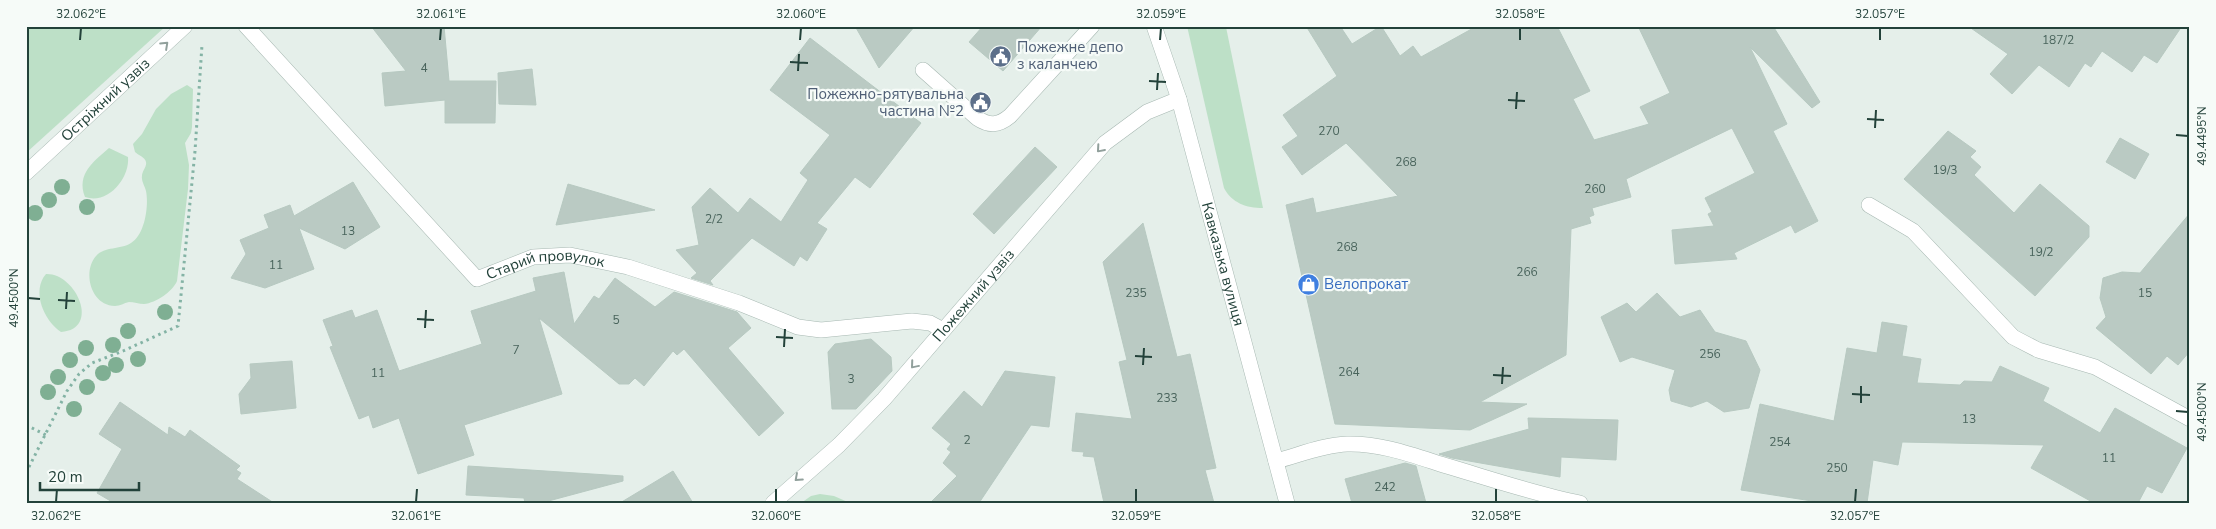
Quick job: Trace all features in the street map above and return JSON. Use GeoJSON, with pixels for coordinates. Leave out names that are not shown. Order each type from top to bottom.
{"type":"FeatureCollection","features":[{"type":"Feature","properties":{"kind":"street","name":"Остріжний узвіз"},"geometry":{"type":"LineString","coordinates":[[26,173],[184,26]]}},
{"type":"Feature","properties":{"kind":"street","name":"Старий провулок"},"geometry":{"type":"LineString","coordinates":[[246,26],[476,279],[533,257],[570,256],[628,267],[739,303],[798,327],[821,330],[912,321],[930,324],[943,330]]}},
{"type":"Feature","properties":{"kind":"street"},"geometry":{"type":"LineString","coordinates":[[923,70],[977,118],[985,123],[994,125],[1003,122],[1010,116],[1092,26]]}},
{"type":"Feature","properties":{"kind":"street","name":"Кавказька вулиця"},"geometry":{"type":"LineString","coordinates":[[1154,26],[1169,65],[1179,99],[1287,503]]}},
{"type":"Feature","properties":{"kind":"street","name":"Пожежний узвіз"},"geometry":{"type":"LineString","coordinates":[[773,503],[884,400],[1105,143],[1137,118],[1155,107],[1179,99]]}},
{"type":"Feature","properties":{"kind":"street"},"geometry":{"type":"LineString","coordinates":[[1869,205],[1913,232],[1988,313],[2013,337],[2038,350],[2095,367],[2190,419]]}},
{"type":"Feature","properties":{"kind":"street"},"geometry":{"type":"LineString","coordinates":[[1276,461],[1331,446],[1344,444],[1365,445],[1392,450],[1580,503]]}},
{"type":"Feature","properties":{"kind":"path"},"geometry":{"type":"LineString","coordinates":[[26,473],[67,391],[79,374],[92,363],[178,326],[195,151],[202,42]]}},
{"type":"Feature","properties":{"kind":"path"},"geometry":{"type":"LineString","coordinates":[[26,425],[46,435]]}},
{"type":"Feature","properties":{"kind":"green space"},"geometry":{"type":"Polygon","coordinates":[[[26,26],[166,26],[26,153],[26,26]]]}},
{"type":"Feature","properties":{"kind":"green space"},"geometry":{"type":"Polygon","coordinates":[[[1187,26],[1226,27],[1263,208],[1240,204],[1224,188],[1187,26]]]}},
{"type":"Feature","properties":{"kind":"green space"},"geometry":{"type":"Polygon","coordinates":[[[187,85],[193,89],[192,127],[185,143],[189,165],[188,189],[177,281],[168,292],[159,299],[149,303],[129,302],[117,306],[107,305],[100,300],[91,287],[90,271],[92,263],[100,253],[108,249],[122,247],[136,239],[145,219],[147,197],[142,178],[146,162],[143,157],[135,152],[133,144],[142,134],[156,109],[171,94],[187,85]]]}},
{"type":"Feature","properties":{"kind":"green space"},"geometry":{"type":"Polygon","coordinates":[[[109,148],[128,157],[125,173],[116,188],[109,193],[102,197],[85,197],[83,181],[85,175],[92,163],[109,148]]]}},
{"type":"Feature","properties":{"kind":"green space"},"geometry":{"type":"Polygon","coordinates":[[[46,274],[57,276],[67,282],[80,302],[82,312],[80,322],[73,329],[61,332],[49,321],[45,313],[40,297],[40,289],[46,274]]]}},
{"type":"Feature","properties":{"kind":"green space"},"geometry":{"type":"Polygon","coordinates":[[[820,494],[834,496],[850,503],[801,503],[811,496],[820,494]]]}},
{"type":"Feature","properties":{"kind":"building"},"geometry":{"type":"Polygon","coordinates":[[[371,26],[444,26],[449,81],[496,81],[495,123],[445,123],[445,100],[385,106],[382,73],[406,71],[371,26]]]}},
{"type":"Feature","properties":{"kind":"building"},"geometry":{"type":"Polygon","coordinates":[[[855,26],[915,26],[879,68],[855,26]]]}},
{"type":"Feature","properties":{"kind":"building","name":"Пожежне депо з каланчею"},"geometry":{"type":"Polygon","coordinates":[[[983,26],[1042,26],[1003,71],[969,42],[983,26]]]}},
{"type":"Feature","properties":{"kind":"building"},"geometry":{"type":"Polygon","coordinates":[[[1306,26],[1340,26],[1352,44],[1381,26],[1400,56],[1413,46],[1421,57],[1477,26],[1557,26],[1590,91],[1573,99],[1594,140],[1649,124],[1640,107],[1670,93],[1638,26],[1773,26],[1820,102],[1812,108],[1750,47],[1787,124],[1773,131],[1818,221],[1795,233],[1791,225],[1734,253],[1737,259],[1675,264],[1672,230],[1714,226],[1708,214],[1712,212],[1705,198],[1755,173],[1732,128],[1626,179],[1631,197],[1592,208],[1594,215],[1589,217],[1591,223],[1571,229],[1566,355],[1480,402],[1527,404],[1470,430],[1335,424],[1286,205],[1313,198],[1316,213],[1398,196],[1346,143],[1302,175],[1282,147],[1298,136],[1283,115],[1337,76],[1306,26]]]}},
{"type":"Feature","properties":{"kind":"building"},"geometry":{"type":"Polygon","coordinates":[[[1968,26],[2182,26],[2157,63],[2144,55],[2132,72],[2102,51],[2091,67],[2085,63],[2069,87],[2039,65],[2012,94],[1990,74],[2008,54],[1968,26]]]}},
{"type":"Feature","properties":{"kind":"building"},"geometry":{"type":"Polygon","coordinates":[[[810,38],[921,123],[870,188],[855,177],[817,223],[827,229],[807,261],[800,256],[794,266],[752,238],[710,281],[713,285],[691,278],[697,273],[676,250],[699,245],[692,207],[710,188],[738,213],[750,198],[781,222],[808,180],[800,173],[830,135],[770,90],[810,38]]]}},
{"type":"Feature","properties":{"kind":"building"},"geometry":{"type":"Polygon","coordinates":[[[532,69],[536,105],[499,104],[498,73],[532,69]]]}},
{"type":"Feature","properties":{"kind":"building"},"geometry":{"type":"Polygon","coordinates":[[[1948,131],[1976,151],[1970,157],[1981,167],[1974,175],[2014,213],[2040,184],[2089,226],[2089,237],[2035,296],[1904,179],[1948,131]]]}},
{"type":"Feature","properties":{"kind":"building"},"geometry":{"type":"Polygon","coordinates":[[[2120,138],[2149,154],[2135,179],[2106,162],[2120,138]]]}},
{"type":"Feature","properties":{"kind":"building"},"geometry":{"type":"Polygon","coordinates":[[[1035,147],[1057,167],[994,234],[973,214],[1035,147]]]}},
{"type":"Feature","properties":{"kind":"building"},"geometry":{"type":"Polygon","coordinates":[[[353,182],[380,227],[345,249],[299,228],[314,269],[265,288],[231,278],[246,254],[240,240],[269,228],[264,215],[290,205],[294,216],[353,182]]]}},
{"type":"Feature","properties":{"kind":"building"},"geometry":{"type":"Polygon","coordinates":[[[568,184],[599,193],[655,210],[556,225],[568,184]]]}},
{"type":"Feature","properties":{"kind":"building"},"geometry":{"type":"Polygon","coordinates":[[[2190,213],[2190,351],[2178,365],[2167,356],[2151,374],[2096,328],[2106,317],[2100,298],[2103,278],[2122,272],[2140,273],[2190,213]]]}},
{"type":"Feature","properties":{"kind":"building"},"geometry":{"type":"Polygon","coordinates":[[[1143,223],[1177,357],[1190,354],[1216,468],[1205,470],[1214,503],[1104,503],[1094,457],[1083,456],[1084,452],[1072,451],[1076,413],[1132,419],[1119,362],[1127,360],[1103,262],[1143,223]]]}},
{"type":"Feature","properties":{"kind":"building"},"geometry":{"type":"Polygon","coordinates":[[[564,272],[574,324],[594,296],[599,299],[615,278],[655,307],[674,292],[737,312],[751,328],[728,348],[784,413],[759,436],[684,349],[677,355],[673,351],[644,386],[635,378],[629,384],[619,384],[539,318],[562,394],[464,425],[474,455],[418,474],[399,418],[373,428],[369,415],[359,419],[330,347],[333,346],[323,320],[352,310],[355,318],[377,310],[399,371],[482,344],[471,311],[536,291],[533,278],[564,272]]]}},
{"type":"Feature","properties":{"kind":"building"},"geometry":{"type":"Polygon","coordinates":[[[1657,293],[1680,317],[1700,310],[1715,332],[1746,341],[1760,370],[1749,408],[1724,412],[1707,401],[1691,407],[1671,401],[1669,390],[1675,370],[1632,357],[1620,362],[1601,317],[1627,303],[1636,312],[1657,293]]]}},
{"type":"Feature","properties":{"kind":"building"},"geometry":{"type":"Polygon","coordinates":[[[1882,322],[1907,326],[1902,356],[1921,359],[1917,383],[1960,385],[1964,381],[1992,382],[2000,366],[2049,388],[2043,401],[2100,433],[2115,408],[2187,448],[2162,493],[2147,486],[2138,503],[2094,503],[2031,468],[2044,445],[1902,442],[1898,465],[1873,460],[1867,503],[1825,503],[1741,490],[1760,404],[1834,421],[1847,348],[1877,353],[1882,322]]]}},
{"type":"Feature","properties":{"kind":"building"},"geometry":{"type":"Polygon","coordinates":[[[871,339],[891,357],[892,371],[856,409],[832,409],[828,352],[835,344],[871,339]]]}},
{"type":"Feature","properties":{"kind":"building"},"geometry":{"type":"Polygon","coordinates":[[[292,361],[296,408],[241,414],[239,394],[251,378],[250,364],[292,361]]]}},
{"type":"Feature","properties":{"kind":"building"},"geometry":{"type":"Polygon","coordinates":[[[1005,371],[1055,377],[1049,427],[1031,425],[979,503],[930,503],[957,476],[943,463],[951,452],[947,449],[951,444],[932,428],[964,391],[982,407],[1005,371]]]}},
{"type":"Feature","properties":{"kind":"building"},"geometry":{"type":"Polygon","coordinates":[[[120,402],[168,435],[169,427],[185,437],[190,430],[240,466],[236,470],[241,473],[237,479],[274,503],[114,503],[97,493],[122,449],[99,434],[120,402]]]}},
{"type":"Feature","properties":{"kind":"building"},"geometry":{"type":"Polygon","coordinates":[[[1528,418],[1618,420],[1616,460],[1561,457],[1560,477],[1452,458],[1439,454],[1529,429],[1528,418]]]}},
{"type":"Feature","properties":{"kind":"building"},"geometry":{"type":"Polygon","coordinates":[[[1405,463],[1416,466],[1426,503],[1352,503],[1345,479],[1405,463]]]}},
{"type":"Feature","properties":{"kind":"building"},"geometry":{"type":"Polygon","coordinates":[[[468,466],[623,476],[623,481],[541,503],[525,503],[524,498],[466,495],[468,466]]]}},
{"type":"Feature","properties":{"kind":"building"},"geometry":{"type":"Polygon","coordinates":[[[673,471],[693,503],[620,503],[673,471]]]}},
{"type":"Feature","properties":{"kind":"place","name":"Пожежне депо з каланчею"},"geometry":{"type":"Point","coordinates":[1001,56]}},
{"type":"Feature","properties":{"kind":"place","name":"Пожежно-рятувальна частина №2"},"geometry":{"type":"Point","coordinates":[980,103]}},
{"type":"Feature","properties":{"kind":"place","name":"Велопрокат"},"geometry":{"type":"Point","coordinates":[1308,284]}}]}
